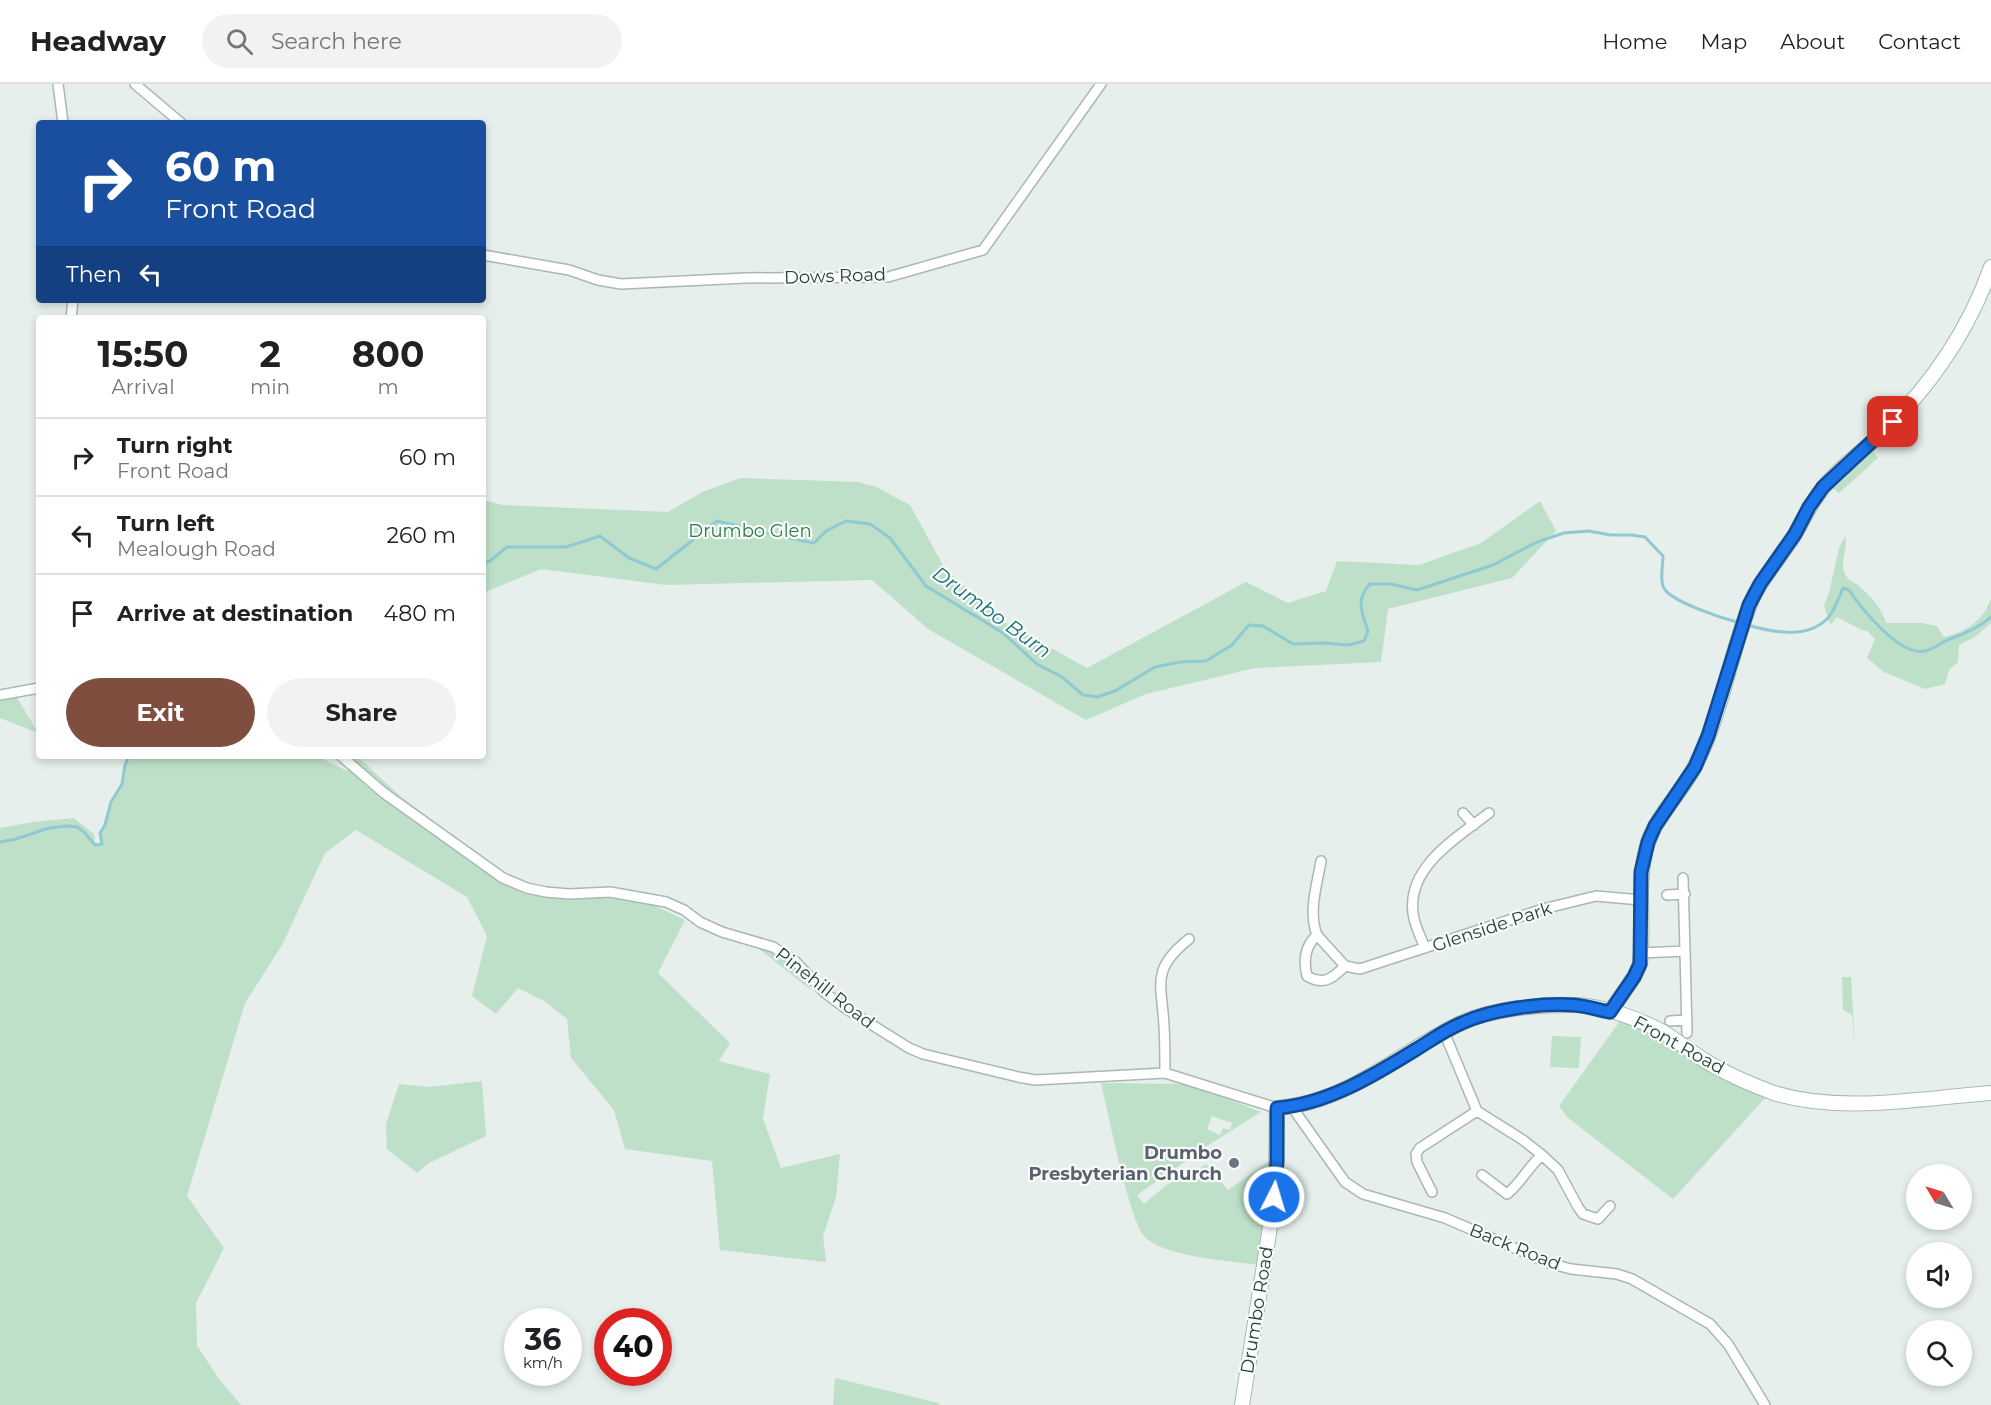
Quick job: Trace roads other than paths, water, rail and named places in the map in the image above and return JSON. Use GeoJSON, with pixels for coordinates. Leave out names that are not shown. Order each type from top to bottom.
{"type":"FeatureCollection","features":[{"type":"Feature","properties":{"kind":"street"},"geometry":{"type":"LineString","coordinates":[[58,84],[63,120]]}},
{"type":"Feature","properties":{"kind":"street"},"geometry":{"type":"LineString","coordinates":[[135,84],[177,120]]}},
{"type":"Feature","properties":{"kind":"street","name":"Dows Road"},"geometry":{"type":"LineString","coordinates":[[486,256],[569,270],[598,280],[621,284],[746,278],[888,277],[984,250],[1101,84]]}},
{"type":"Feature","properties":{"kind":"street"},"geometry":{"type":"LineString","coordinates":[[1610,1012],[1634,977],[1640,964],[1641,872],[1648,842],[1659,819],[1695,767],[1708,736],[1749,605],[1760,584],[1795,534],[1823,487],[1906,409],[1930,381],[1971,314],[1991,267]]}},
{"type":"Feature","properties":{"kind":"street"},"geometry":{"type":"LineString","coordinates":[[0,695],[36,689]]}},
{"type":"Feature","properties":{"kind":"street","name":"Pinehill Road"},"geometry":{"type":"LineString","coordinates":[[344,759],[384,793],[503,878],[527,888],[546,892],[568,894],[610,892],[666,902],[722,932],[773,947],[795,961],[824,992],[845,1008],[909,1048],[923,1054],[1035,1080],[1165,1073],[1188,1078],[1246,1100],[1277,1108]]}},
{"type":"Feature","properties":{"kind":"street"},"geometry":{"type":"LineString","coordinates":[[1463,813],[1474,825]]}},
{"type":"Feature","properties":{"kind":"street"},"geometry":{"type":"LineString","coordinates":[[1425,948],[1412,907],[1418,881],[1445,847],[1490,813]]}},
{"type":"Feature","properties":{"kind":"street"},"geometry":{"type":"LineString","coordinates":[[1322,861],[1312,923],[1317,935],[1346,966]]}},
{"type":"Feature","properties":{"kind":"street"},"geometry":{"type":"LineString","coordinates":[[1683,878],[1688,1033]]}},
{"type":"Feature","properties":{"kind":"street"},"geometry":{"type":"LineString","coordinates":[[1667,895],[1684,894]]}},
{"type":"Feature","properties":{"kind":"street","name":"Glenside Park"},"geometry":{"type":"LineString","coordinates":[[1317,935],[1306,951],[1305,966],[1307,976],[1315,981],[1324,981],[1335,977],[1346,966],[1360,969],[1543,909],[1596,896],[1641,900]]}},
{"type":"Feature","properties":{"kind":"street"},"geometry":{"type":"LineString","coordinates":[[1165,1073],[1164,1025],[1159,983],[1168,960],[1189,939]]}},
{"type":"Feature","properties":{"kind":"street"},"geometry":{"type":"LineString","coordinates":[[1641,953],[1685,951]]}},
{"type":"Feature","properties":{"kind":"street","name":"Front Road"},"geometry":{"type":"LineString","coordinates":[[1277,1108],[1292,1107],[1319,1099],[1368,1078],[1463,1022],[1516,1009],[1575,1005],[1636,1019],[1728,1073],[1774,1093],[1794,1098],[1855,1103],[1991,1093]]}},
{"type":"Feature","properties":{"kind":"street"},"geometry":{"type":"LineString","coordinates":[[1670,1021],[1687,1020]]}},
{"type":"Feature","properties":{"kind":"street"},"geometry":{"type":"LineString","coordinates":[[1444,1032],[1477,1111],[1523,1140],[1558,1170],[1583,1214],[1598,1219],[1610,1206]]}},
{"type":"Feature","properties":{"kind":"street","name":"Back Road"},"geometry":{"type":"LineString","coordinates":[[1292,1107],[1345,1182],[1363,1194],[1445,1218],[1560,1267],[1617,1274],[1632,1279],[1710,1324],[1728,1344],[1765,1405]]}},
{"type":"Feature","properties":{"kind":"street","name":"Drumbo Road"},"geometry":{"type":"LineString","coordinates":[[1242,1405],[1270,1227],[1276,1173],[1277,1108]]}},
{"type":"Feature","properties":{"kind":"street"},"geometry":{"type":"LineString","coordinates":[[1432,1192],[1417,1162],[1416,1154],[1420,1148],[1477,1111]]}},
{"type":"Feature","properties":{"kind":"street"},"geometry":{"type":"LineString","coordinates":[[1482,1175],[1507,1194],[1517,1186],[1534,1162],[1542,1155]]}},
{"type":"Feature","properties":{"kind":"waterway","name":"Drumbo Burn"},"geometry":{"type":"LineString","coordinates":[[486,562],[507,547],[566,547],[600,536],[629,558],[656,569],[717,521],[814,543],[826,531],[846,521],[870,524],[890,538],[926,586],[1003,633],[1037,664],[1062,677],[1083,695],[1097,697],[1115,691],[1155,667],[1180,662],[1206,661],[1232,645],[1249,625],[1263,626],[1293,644],[1348,645],[1364,641],[1368,631],[1361,601],[1370,584],[1391,584],[1417,590],[1493,565],[1537,542],[1564,533],[1588,531],[1645,537],[1663,556],[1662,579],[1667,592],[1697,609],[1740,623]]}},
{"type":"Feature","properties":{"kind":"waterway","name":"Drumbo Burn"},"geometry":{"type":"LineString","coordinates":[[1747,625],[1778,632],[1800,632],[1810,629],[1820,625],[1828,618],[1843,588],[1849,590],[1882,630],[1904,647],[1915,651],[1932,649],[1972,630],[1991,617]]}},
{"type":"Feature","properties":{"kind":"waterway","name":"Drumbo Burn"},"geometry":{"type":"LineString","coordinates":[[0,842],[49,828],[68,826],[77,827],[95,845],[102,844],[100,833],[105,825],[111,802],[122,784],[128,759]]}},
{"type":"Feature","properties":{"kind":"place","name":"Drumbo Presbyterian Church"},"geometry":{"type":"Point","coordinates":[1234,1163]}},
{"type":"Feature","properties":{"kind":"park label","name":"Drumbo Glen"},"geometry":{"type":"Point","coordinates":[750,531]}}]}
